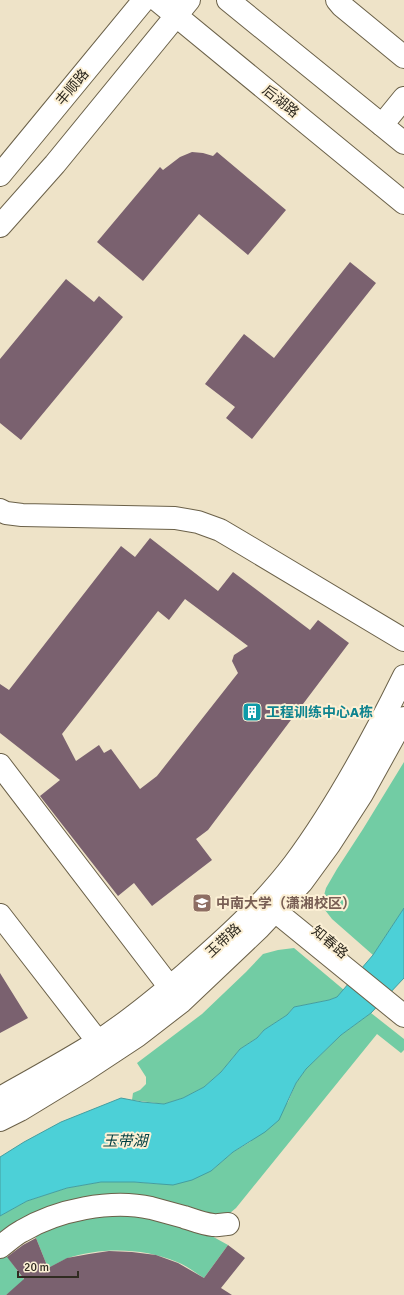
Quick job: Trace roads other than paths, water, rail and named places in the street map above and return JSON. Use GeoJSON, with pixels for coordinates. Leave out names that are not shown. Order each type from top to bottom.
{"type":"FeatureCollection","features":[{"type":"Feature","properties":{"kind":"street","name":"丰顺路"},"geometry":{"type":"LineString","coordinates":[[0,175],[144,0]]}},
{"type":"Feature","properties":{"kind":"street","name":"后湖路"},"geometry":{"type":"LineString","coordinates":[[157,0],[183,8],[404,203]]}},
{"type":"Feature","properties":{"kind":"street"},"geometry":{"type":"LineString","coordinates":[[228,0],[404,143]]}},
{"type":"Feature","properties":{"kind":"street"},"geometry":{"type":"LineString","coordinates":[[337,0],[342,6],[404,57]]}},
{"type":"Feature","properties":{"kind":"street"},"geometry":{"type":"LineString","coordinates":[[0,226],[55,164],[183,8]]}},
{"type":"Feature","properties":{"kind":"street"},"geometry":{"type":"LineString","coordinates":[[382,125],[404,98]]}},
{"type":"Feature","properties":{"kind":"street"},"geometry":{"type":"LineString","coordinates":[[0,510],[22,515],[175,518],[198,522],[220,530],[404,640]]}},
{"type":"Feature","properties":{"kind":"street","name":"玉带路"},"geometry":{"type":"LineString","coordinates":[[0,1098],[103,1048],[175,994],[213,949],[273,901],[293,865],[324,821],[356,769],[404,676]]}},
{"type":"Feature","properties":{"kind":"street"},"geometry":{"type":"LineString","coordinates":[[273,901],[302,882],[329,845],[362,794],[404,718]]}},
{"type":"Feature","properties":{"kind":"street"},"geometry":{"type":"LineString","coordinates":[[0,765],[175,994]]}},
{"type":"Feature","properties":{"kind":"street","name":"知春路"},"geometry":{"type":"LineString","coordinates":[[273,901],[400,1007]]}},
{"type":"Feature","properties":{"kind":"street"},"geometry":{"type":"LineString","coordinates":[[0,915],[103,1048],[20,1110],[0,1120]]}},
{"type":"Feature","properties":{"kind":"street"},"geometry":{"type":"LineString","coordinates":[[0,1247],[21,1231],[44,1220],[65,1213],[106,1206],[131,1205],[168,1212],[201,1223],[215,1225],[228,1224]]}},
{"type":"Feature","properties":{"kind":"water","name":"玉带湖"},"geometry":{"type":"Polygon","coordinates":[[[404,908],[404,978],[371,1013],[341,1035],[306,1069],[296,1083],[279,1120],[265,1132],[233,1152],[211,1171],[192,1180],[173,1185],[134,1182],[101,1182],[67,1188],[27,1201],[0,1216],[0,1157],[61,1122],[121,1098],[164,1104],[183,1098],[204,1087],[221,1072],[240,1049],[257,1038],[264,1030],[287,1015],[294,1007],[337,997],[373,955],[404,908]]]}},
{"type":"Feature","properties":{"kind":"place","name":"工程训练中心A栋"},"geometry":{"type":"Point","coordinates":[252,712]}},
{"type":"Feature","properties":{"kind":"place","name":"中南大学（潇湘校区）"},"geometry":{"type":"Point","coordinates":[202,903]}}]}
